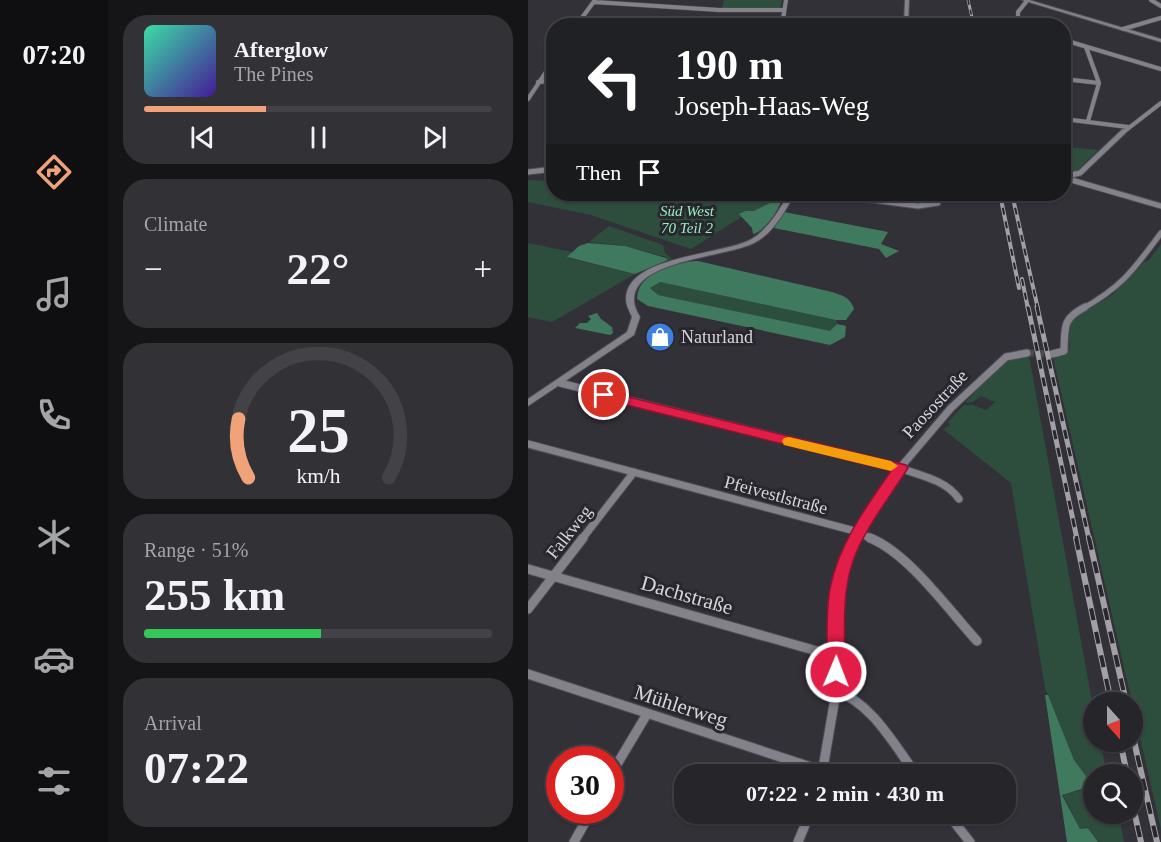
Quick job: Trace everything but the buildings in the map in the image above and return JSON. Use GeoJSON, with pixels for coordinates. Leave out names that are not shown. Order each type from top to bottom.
{"type":"FeatureCollection","features":[{"type":"Feature","properties":{"kind":"street"},"geometry":{"type":"LineString","coordinates":[[719,10],[722,0]]}},
{"type":"Feature","properties":{"kind":"street"},"geometry":{"type":"LineString","coordinates":[[782,18],[786,0]]}},
{"type":"Feature","properties":{"kind":"street"},"geometry":{"type":"LineString","coordinates":[[906,18],[907,0]]}},
{"type":"Feature","properties":{"kind":"street"},"geometry":{"type":"LineString","coordinates":[[1151,0],[1161,6]]}},
{"type":"Feature","properties":{"kind":"street"},"geometry":{"type":"LineString","coordinates":[[582,18],[594,1],[719,10],[783,10]]}},
{"type":"Feature","properties":{"kind":"street"},"geometry":{"type":"LineString","coordinates":[[1017,18],[1020,7],[1027,1],[1161,41]]}},
{"type":"Feature","properties":{"kind":"street"},"geometry":{"type":"LineString","coordinates":[[1123,29],[1161,18]]}},
{"type":"Feature","properties":{"kind":"street"},"geometry":{"type":"LineString","coordinates":[[1071,42],[1161,69]]}},
{"type":"Feature","properties":{"kind":"street"},"geometry":{"type":"LineString","coordinates":[[1086,46],[1099,83],[1088,121]]}},
{"type":"Feature","properties":{"kind":"street"},"geometry":{"type":"LineString","coordinates":[[528,99],[546,71]]}},
{"type":"Feature","properties":{"kind":"street"},"geometry":{"type":"LineString","coordinates":[[1071,80],[1099,83]]}},
{"type":"Feature","properties":{"kind":"street"},"geometry":{"type":"LineString","coordinates":[[538,82],[546,82]]}},
{"type":"Feature","properties":{"kind":"street"},"geometry":{"type":"LineString","coordinates":[[1071,176],[1080,173],[1128,127],[1161,103]]}},
{"type":"Feature","properties":{"kind":"street"},"geometry":{"type":"LineString","coordinates":[[1071,120],[1128,127]]}},
{"type":"Feature","properties":{"kind":"street"},"geometry":{"type":"LineString","coordinates":[[528,172],[546,169]]}},
{"type":"Feature","properties":{"kind":"street"},"geometry":{"type":"LineString","coordinates":[[1071,180],[1161,206]]}},
{"type":"Feature","properties":{"kind":"street"},"geometry":{"type":"LineString","coordinates":[[528,403],[631,333],[636,317],[630,295],[641,277],[672,263],[751,242],[770,228],[787,201]]}},
{"type":"Feature","properties":{"kind":"street"},"geometry":{"type":"LineString","coordinates":[[876,201],[918,207],[935,205],[938,201]]}},
{"type":"Feature","properties":{"kind":"street"},"geometry":{"type":"LineString","coordinates":[[1052,354],[1064,351],[1065,323],[1074,313],[1109,294],[1128,278],[1161,233]]}},
{"type":"Feature","properties":{"kind":"street","name":"Paosostraße"},"geometry":{"type":"LineString","coordinates":[[823,764],[836,691],[837,591],[845,560],[859,533],[900,468],[921,441],[990,370],[1006,357],[1027,353]]}},
{"type":"Feature","properties":{"kind":"street"},"geometry":{"type":"LineString","coordinates":[[560,383],[900,468],[943,484],[952,489],[959,499]]}},
{"type":"Feature","properties":{"kind":"street","name":"Pfeivestlstraße"},"geometry":{"type":"LineString","coordinates":[[528,444],[859,533],[884,543],[900,556],[977,641]]}},
{"type":"Feature","properties":{"kind":"street","name":"Falkweg"},"geometry":{"type":"LineString","coordinates":[[528,609],[634,472]]}},
{"type":"Feature","properties":{"kind":"street","name":"Dachstraße"},"geometry":{"type":"LineString","coordinates":[[528,569],[824,653],[836,653]]}},
{"type":"Feature","properties":{"kind":"street","name":"Mühlerweg"},"geometry":{"type":"LineString","coordinates":[[528,674],[798,764]]}},
{"type":"Feature","properties":{"kind":"street"},"geometry":{"type":"LineString","coordinates":[[836,691],[844,692],[864,708],[908,764]]}},
{"type":"Feature","properties":{"kind":"street"},"geometry":{"type":"LineString","coordinates":[[624,753],[647,714]]}},
{"type":"Feature","properties":{"kind":"street"},"geometry":{"type":"LineString","coordinates":[[574,842],[584,824]]}},
{"type":"Feature","properties":{"kind":"street"},"geometry":{"type":"LineString","coordinates":[[798,842],[805,824]]}},
{"type":"Feature","properties":{"kind":"street"},"geometry":{"type":"LineString","coordinates":[[956,824],[970,842]]}},
{"type":"Feature","properties":{"kind":"green space"},"geometry":{"type":"Polygon","coordinates":[[[724,0],[782,0],[780,10],[722,9],[724,0]]]}},
{"type":"Feature","properties":{"kind":"green space"},"geometry":{"type":"Polygon","coordinates":[[[1071,148],[1098,150],[1078,170],[1071,172],[1071,148]]]}},
{"type":"Feature","properties":{"kind":"green space","name":"Süd West 70 Teil 2"},"geometry":{"type":"Polygon","coordinates":[[[528,180],[546,181],[546,201],[773,201],[755,213],[749,212],[691,249],[591,215],[528,202],[528,180]]]}},
{"type":"Feature","properties":{"kind":"green space"},"geometry":{"type":"Polygon","coordinates":[[[774,201],[781,201],[771,219],[762,229],[753,234],[752,228],[739,214],[754,211],[774,201]]]}},
{"type":"Feature","properties":{"kind":"green space"},"geometry":{"type":"Polygon","coordinates":[[[784,212],[888,232],[881,244],[899,251],[886,258],[879,249],[774,228],[784,212]]]}},
{"type":"Feature","properties":{"kind":"green space"},"geometry":{"type":"Polygon","coordinates":[[[609,226],[663,245],[665,253],[672,259],[668,260],[666,257],[625,246],[589,242],[609,226]]]}},
{"type":"Feature","properties":{"kind":"green space"},"geometry":{"type":"Polygon","coordinates":[[[528,243],[572,252],[568,258],[635,274],[552,322],[528,317],[528,243]]]}},
{"type":"Feature","properties":{"kind":"green space"},"geometry":{"type":"Polygon","coordinates":[[[588,243],[625,246],[668,260],[635,274],[567,257],[579,246],[588,243]]]}},
{"type":"Feature","properties":{"kind":"green space"},"geometry":{"type":"Polygon","coordinates":[[[1161,244],[1161,829],[1143,750],[1143,692],[1130,692],[1053,357],[1064,356],[1070,348],[1068,332],[1070,321],[1112,295],[1143,263],[1149,260],[1161,244]]]}},
{"type":"Feature","properties":{"kind":"green space"},"geometry":{"type":"Polygon","coordinates":[[[698,261],[832,292],[843,296],[853,305],[854,309],[846,320],[836,320],[660,282],[650,288],[658,295],[830,331],[837,324],[846,326],[845,337],[830,345],[648,306],[637,299],[639,289],[651,275],[679,263],[698,261]]]}},
{"type":"Feature","properties":{"kind":"green space"},"geometry":{"type":"Polygon","coordinates":[[[660,282],[836,320],[837,324],[830,332],[658,295],[650,288],[660,282]]]}},
{"type":"Feature","properties":{"kind":"green space"},"geometry":{"type":"Polygon","coordinates":[[[597,313],[612,327],[613,333],[610,335],[575,328],[580,323],[587,323],[591,319],[588,316],[597,313]]]}},
{"type":"Feature","properties":{"kind":"green space"},"geometry":{"type":"Polygon","coordinates":[[[1029,356],[1090,692],[1083,692],[1083,752],[1102,752],[1105,764],[1083,764],[1083,772],[1074,760],[1045,688],[1011,483],[943,429],[950,425],[948,422],[964,405],[973,405],[986,410],[995,402],[981,396],[973,402],[965,403],[1001,364],[1009,359],[1029,356]]]}},
{"type":"Feature","properties":{"kind":"green space"},"geometry":{"type":"Polygon","coordinates":[[[1045,695],[1048,695],[1074,760],[1083,772],[1083,789],[1062,795],[1080,829],[1088,828],[1098,842],[1067,842],[1045,695]]]}},
{"type":"Feature","properties":{"kind":"green space"},"geometry":{"type":"Polygon","coordinates":[[[1083,790],[1083,824],[1121,824],[1124,842],[1098,842],[1088,827],[1080,829],[1063,795],[1083,790]]]}},
{"type":"Feature","properties":{"kind":"tunnel"},"geometry":{"type":"LineString","coordinates":[[1027,353],[1052,354]]}},
{"type":"Feature","properties":{"kind":"railway"},"geometry":{"type":"LineString","coordinates":[[968,0],[972,18]]}},
{"type":"Feature","properties":{"kind":"railway"},"geometry":{"type":"LineString","coordinates":[[1001,201],[1019,288]]}},
{"type":"Feature","properties":{"kind":"railway"},"geometry":{"type":"LineString","coordinates":[[1014,201],[1038,309]]}},
{"type":"Feature","properties":{"kind":"railway"},"geometry":{"type":"LineString","coordinates":[[1022,279],[1028,309]]}},
{"type":"Feature","properties":{"kind":"railway"},"geometry":{"type":"LineString","coordinates":[[1028,307],[1077,539]]}},
{"type":"Feature","properties":{"kind":"railway"},"geometry":{"type":"LineString","coordinates":[[1037,307],[1089,539]]}},
{"type":"Feature","properties":{"kind":"railway"},"geometry":{"type":"LineString","coordinates":[[1076,538],[1109,692]]}},
{"type":"Feature","properties":{"kind":"railway"},"geometry":{"type":"LineString","coordinates":[[1089,538],[1124,692]]}},
{"type":"Feature","properties":{"kind":"railway"},"geometry":{"type":"LineString","coordinates":[[1122,752],[1125,764]]}},
{"type":"Feature","properties":{"kind":"railway"},"geometry":{"type":"LineString","coordinates":[[1137,752],[1157,842]]}},
{"type":"Feature","properties":{"kind":"railway"},"geometry":{"type":"LineString","coordinates":[[1137,824],[1141,842]]}},
{"type":"Feature","properties":{"kind":"slow traffic"},"geometry":{"type":"LineString","coordinates":[[789,441],[891,466]]}},
{"type":"Feature","properties":{"kind":"place","name":"Naturland"},"geometry":{"type":"Point","coordinates":[660,337]}},
{"type":"Feature","properties":{"kind":"route"},"geometry":{"type":"LineString","coordinates":[[604,395],[900,468],[859,533],[840,575],[837,591],[836,672]]}}]}
